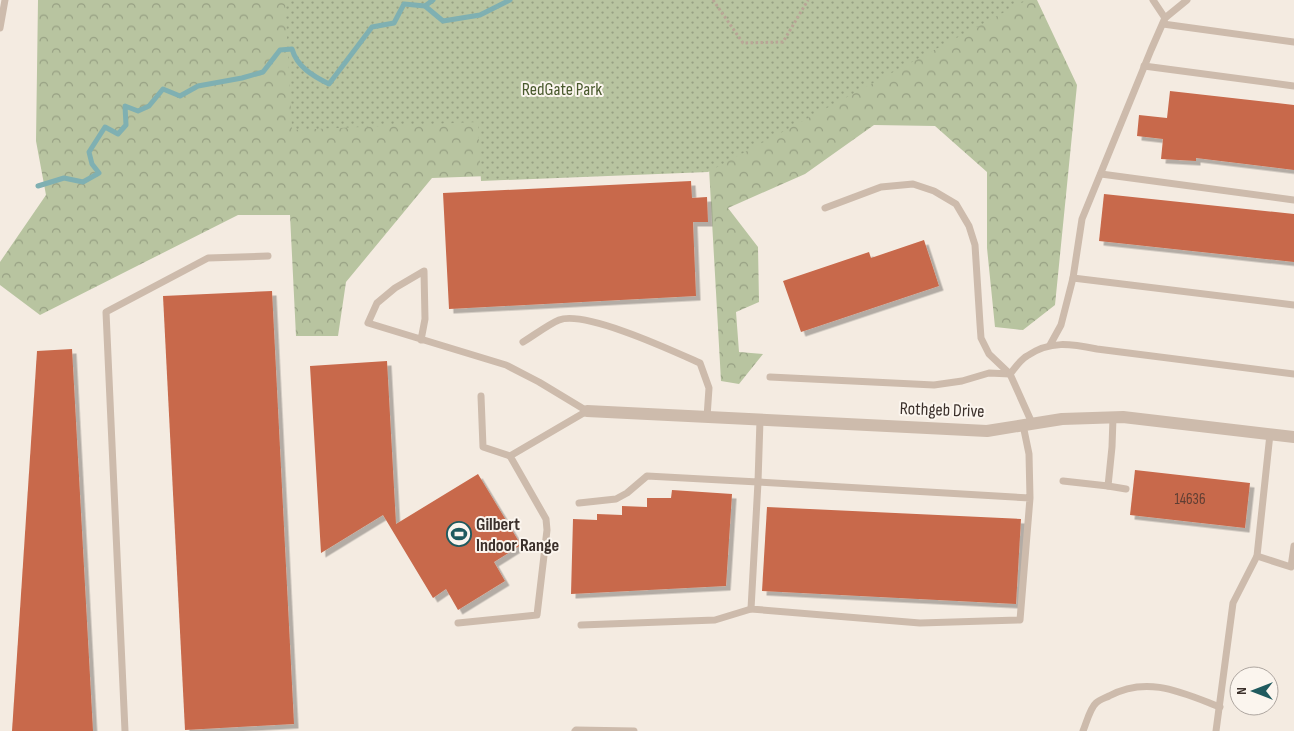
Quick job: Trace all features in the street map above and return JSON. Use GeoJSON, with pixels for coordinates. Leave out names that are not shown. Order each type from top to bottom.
{"type":"FeatureCollection","features":[{"type":"Feature","properties":{"kind":"street","name":"Rothgeb Drive"},"geometry":{"type":"LineString","coordinates":[[587,411],[987,431],[1062,419],[1123,417],[1294,437]]}},
{"type":"Feature","properties":{"kind":"lane"},"geometry":{"type":"LineString","coordinates":[[0,28],[5,0]]}},
{"type":"Feature","properties":{"kind":"lane"},"geometry":{"type":"LineString","coordinates":[[1153,0],[1164,21]]}},
{"type":"Feature","properties":{"kind":"lane"},"geometry":{"type":"LineString","coordinates":[[1050,345],[1061,325],[1073,278],[1082,219],[1164,21],[1187,0]]}},
{"type":"Feature","properties":{"kind":"lane"},"geometry":{"type":"LineString","coordinates":[[1164,21],[1294,42]]}},
{"type":"Feature","properties":{"kind":"lane"},"geometry":{"type":"LineString","coordinates":[[1144,66],[1294,86]]}},
{"type":"Feature","properties":{"kind":"lane"},"geometry":{"type":"LineString","coordinates":[[1100,174],[1294,200]]}},
{"type":"Feature","properties":{"kind":"lane"},"geometry":{"type":"LineString","coordinates":[[581,624],[715,620],[751,609],[920,623],[1020,620],[1030,498],[1028,424],[1010,374],[989,354],[982,338],[975,245],[969,226],[956,204],[934,192],[913,184],[881,187],[825,208]]}},
{"type":"Feature","properties":{"kind":"lane"},"geometry":{"type":"LineString","coordinates":[[125,731],[106,312],[208,258],[268,256]]}},
{"type":"Feature","properties":{"kind":"lane"},"geometry":{"type":"LineString","coordinates":[[421,340],[425,319],[424,271],[395,288],[377,303],[368,324],[421,340],[506,365],[539,382],[587,411],[510,456]]}},
{"type":"Feature","properties":{"kind":"lane"},"geometry":{"type":"LineString","coordinates":[[1073,278],[1294,305]]}},
{"type":"Feature","properties":{"kind":"lane"},"geometry":{"type":"LineString","coordinates":[[523,342],[560,319],[579,318],[648,340],[700,362],[709,388],[707,417]]}},
{"type":"Feature","properties":{"kind":"lane"},"geometry":{"type":"LineString","coordinates":[[770,377],[934,385],[962,381],[989,373],[1010,374],[1026,357],[1050,345],[1074,345],[1294,374]]}},
{"type":"Feature","properties":{"kind":"lane"},"geometry":{"type":"LineString","coordinates":[[458,622],[537,615],[547,530],[546,519],[510,456],[483,447],[481,396]]}},
{"type":"Feature","properties":{"kind":"lane"},"geometry":{"type":"LineString","coordinates":[[1108,486],[1113,418]]}},
{"type":"Feature","properties":{"kind":"lane"},"geometry":{"type":"LineString","coordinates":[[751,609],[760,420]]}},
{"type":"Feature","properties":{"kind":"lane"},"geometry":{"type":"LineString","coordinates":[[1216,731],[1233,603],[1257,556],[1270,434]]}},
{"type":"Feature","properties":{"kind":"lane"},"geometry":{"type":"LineString","coordinates":[[578,503],[616,499],[627,493],[647,476],[1030,498]]}},
{"type":"Feature","properties":{"kind":"lane"},"geometry":{"type":"LineString","coordinates":[[1063,481],[1126,489]]}},
{"type":"Feature","properties":{"kind":"lane"},"geometry":{"type":"LineString","coordinates":[[1257,556],[1292,570],[1294,546]]}},
{"type":"Feature","properties":{"kind":"lane"},"geometry":{"type":"LineString","coordinates":[[1083,731],[1095,704],[1121,689],[1145,686],[1174,689],[1220,707]]}},
{"type":"Feature","properties":{"kind":"lane"},"geometry":{"type":"LineString","coordinates":[[574,731],[634,731]]}},
{"type":"Feature","properties":{"kind":"path"},"geometry":{"type":"LineString","coordinates":[[713,0],[743,43],[782,42],[808,0]]}},
{"type":"Feature","properties":{"kind":"green space"},"geometry":{"type":"Polygon","coordinates":[[[38,0],[1037,0],[1077,85],[1055,305],[1023,330],[995,327],[987,248],[987,172],[935,126],[874,125],[805,174],[728,208],[758,247],[759,302],[736,312],[739,352],[763,354],[739,384],[721,381],[709,168],[432,178],[346,282],[338,336],[296,336],[290,215],[238,215],[40,315],[0,285],[0,262],[46,195],[36,141],[38,0]]]}},
{"type":"Feature","properties":{"kind":"green space","name":"RedGate Park"},"geometry":{"type":"Polygon","coordinates":[[[285,0],[1027,0],[708,172],[481,181],[478,122],[292,130],[285,0]]]}},
{"type":"Feature","properties":{"kind":"building"},"geometry":{"type":"Polygon","coordinates":[[[1170,91],[1294,105],[1294,170],[1196,158],[1196,161],[1161,159],[1163,139],[1137,136],[1139,115],[1167,118],[1170,91]]]}},
{"type":"Feature","properties":{"kind":"building"},"geometry":{"type":"Polygon","coordinates":[[[691,181],[692,198],[707,197],[708,222],[693,222],[696,296],[449,309],[443,193],[691,181]]]}},
{"type":"Feature","properties":{"kind":"building"},"geometry":{"type":"Polygon","coordinates":[[[1104,194],[1294,214],[1294,262],[1099,241],[1104,194]]]}},
{"type":"Feature","properties":{"kind":"building"},"geometry":{"type":"Polygon","coordinates":[[[924,240],[939,286],[801,332],[783,281],[869,252],[871,258],[924,240]]]}},
{"type":"Feature","properties":{"kind":"building"},"geometry":{"type":"Polygon","coordinates":[[[272,291],[294,724],[185,730],[163,296],[272,291]]]}},
{"type":"Feature","properties":{"kind":"building"},"geometry":{"type":"Polygon","coordinates":[[[72,349],[93,731],[12,731],[37,351],[72,349]]]}},
{"type":"Feature","properties":{"kind":"building"},"geometry":{"type":"Polygon","coordinates":[[[387,361],[396,524],[478,474],[521,545],[494,562],[505,581],[458,610],[446,589],[433,598],[383,515],[321,553],[310,366],[387,361]]]}},
{"type":"Feature","properties":{"kind":"building"},"geometry":{"type":"Polygon","coordinates":[[[1135,470],[1250,483],[1245,528],[1130,515],[1135,470]]]}},
{"type":"Feature","properties":{"kind":"building"},"geometry":{"type":"Polygon","coordinates":[[[672,490],[732,494],[726,586],[571,594],[573,519],[597,520],[597,514],[622,515],[622,506],[647,507],[647,498],[671,498],[672,490]]]}},
{"type":"Feature","properties":{"kind":"building"},"geometry":{"type":"Polygon","coordinates":[[[767,507],[1021,519],[1016,604],[762,591],[767,507]]]}},
{"type":"Feature","properties":{"kind":"waterway"},"geometry":{"type":"LineString","coordinates":[[425,6],[433,0]]}},
{"type":"Feature","properties":{"kind":"waterway"},"geometry":{"type":"LineString","coordinates":[[38,186],[64,178],[83,182],[99,173],[92,164],[89,152],[105,127],[118,134],[126,125],[125,106],[138,111],[149,106],[163,89],[180,96],[198,86],[263,72],[280,50],[292,49],[302,66],[329,84],[372,27],[394,23],[404,4],[425,6],[443,21],[480,15],[510,0]]}},
{"type":"Feature","properties":{"kind":"place","name":"Gilbert Indoor Range"},"geometry":{"type":"Point","coordinates":[459,534]}}]}
